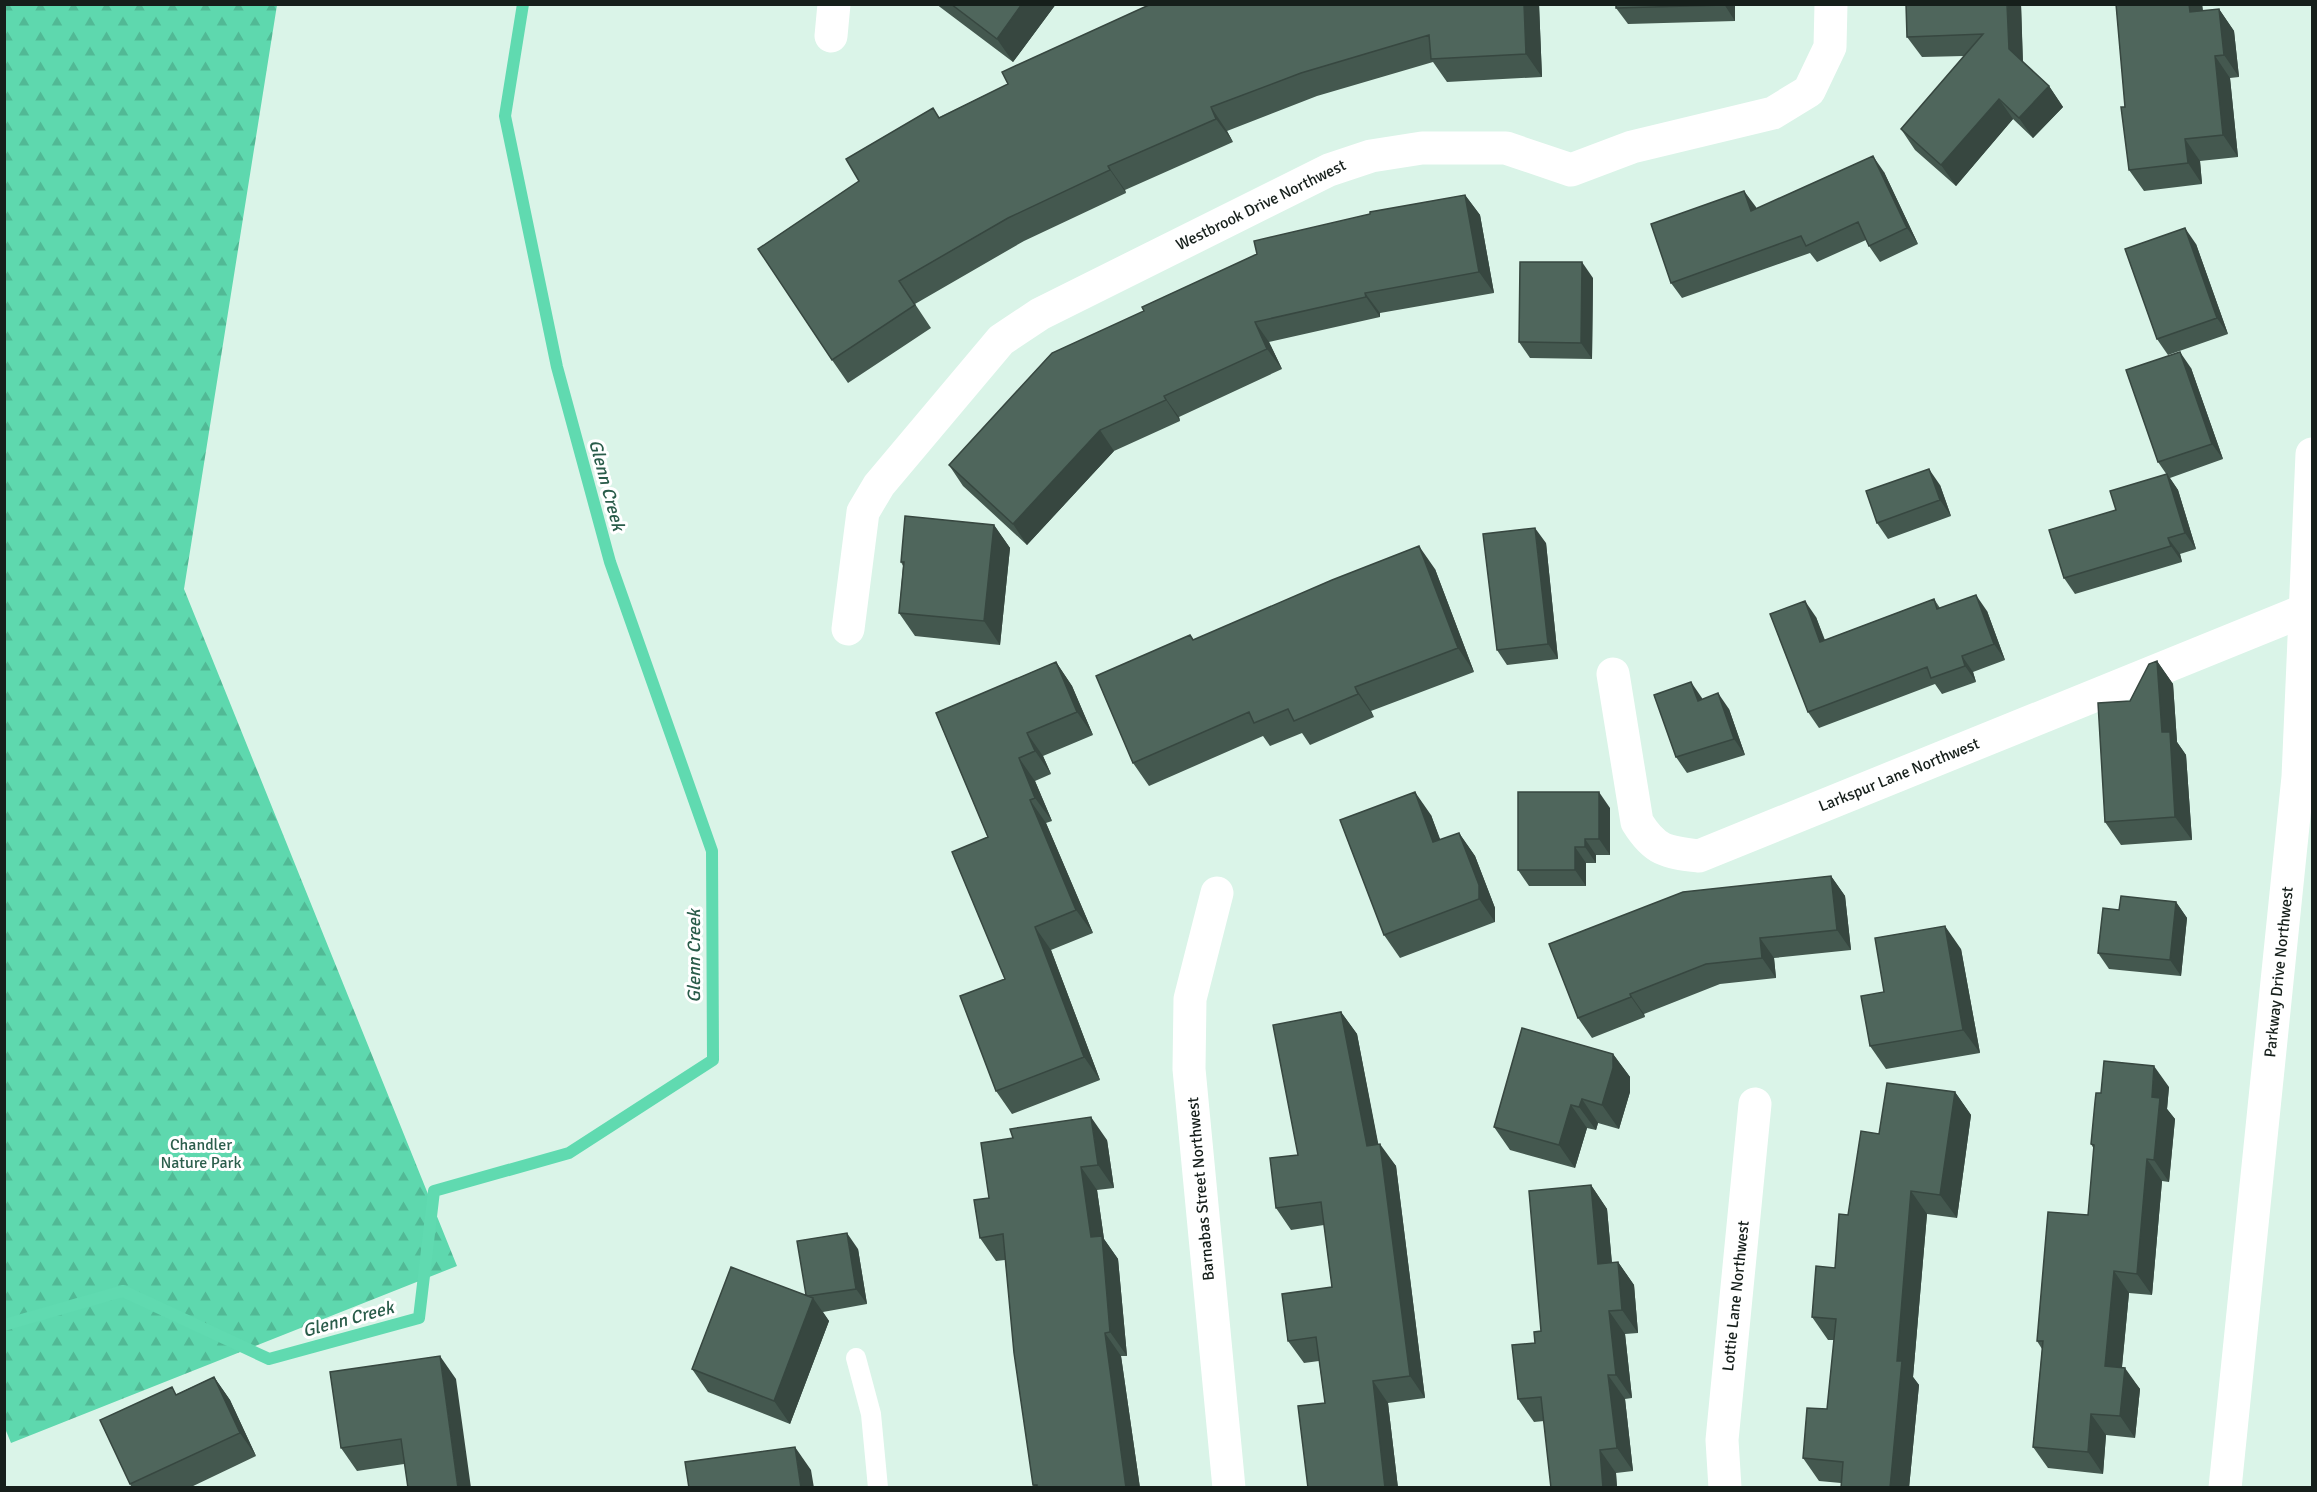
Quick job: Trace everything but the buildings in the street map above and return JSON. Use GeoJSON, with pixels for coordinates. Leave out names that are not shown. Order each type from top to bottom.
{"type":"FeatureCollection","features":[{"type":"Feature","properties":{"kind":"street","name":"Westbrook Drive Northwest"},"geometry":{"type":"LineString","coordinates":[[848,629],[863,512],[879,485],[1000,340],[1040,314],[1329,170],[1371,156],[1422,148],[1506,147],[1572,170],[1632,147],[1773,113],[1809,91],[1830,47],[1831,4]]}},
{"type":"Feature","properties":{"kind":"street","name":"Parkway Drive Northwest"},"geometry":{"type":"LineString","coordinates":[[2225,1488],[2298,777],[2308,609],[2313,454]]}},
{"type":"Feature","properties":{"kind":"street","name":"Larkspur Lane Northwest"},"geometry":{"type":"LineString","coordinates":[[1613,674],[1637,822],[1649,841],[1668,853],[1699,856],[2308,609]]}},
{"type":"Feature","properties":{"kind":"street","name":"Barnabas Street Northwest"},"geometry":{"type":"LineString","coordinates":[[1217,893],[1190,999],[1189,1070],[1229,1488]]}},
{"type":"Feature","properties":{"kind":"street","name":"Lottie Lane Northwest"},"geometry":{"type":"LineString","coordinates":[[1725,1488],[1722,1440],[1755,1104]]}},
{"type":"Feature","properties":{"kind":"lane"},"geometry":{"type":"LineString","coordinates":[[856,1358],[871,1414],[878,1488]]}},
{"type":"Feature","properties":{"kind":"green space","name":"Chandler Nature Park"},"geometry":{"type":"Polygon","coordinates":[[[4,5],[277,5],[184,589],[457,1266],[11,1443],[4,1426],[4,5]]]}},
{"type":"Feature","properties":{"kind":"waterway","name":"Glenn Creek"},"geometry":{"type":"LineString","coordinates":[[4,1325],[123,1291],[269,1359],[419,1318],[434,1191],[569,1153],[713,1060],[712,851],[610,562],[557,367],[505,116],[523,4]]}}]}
